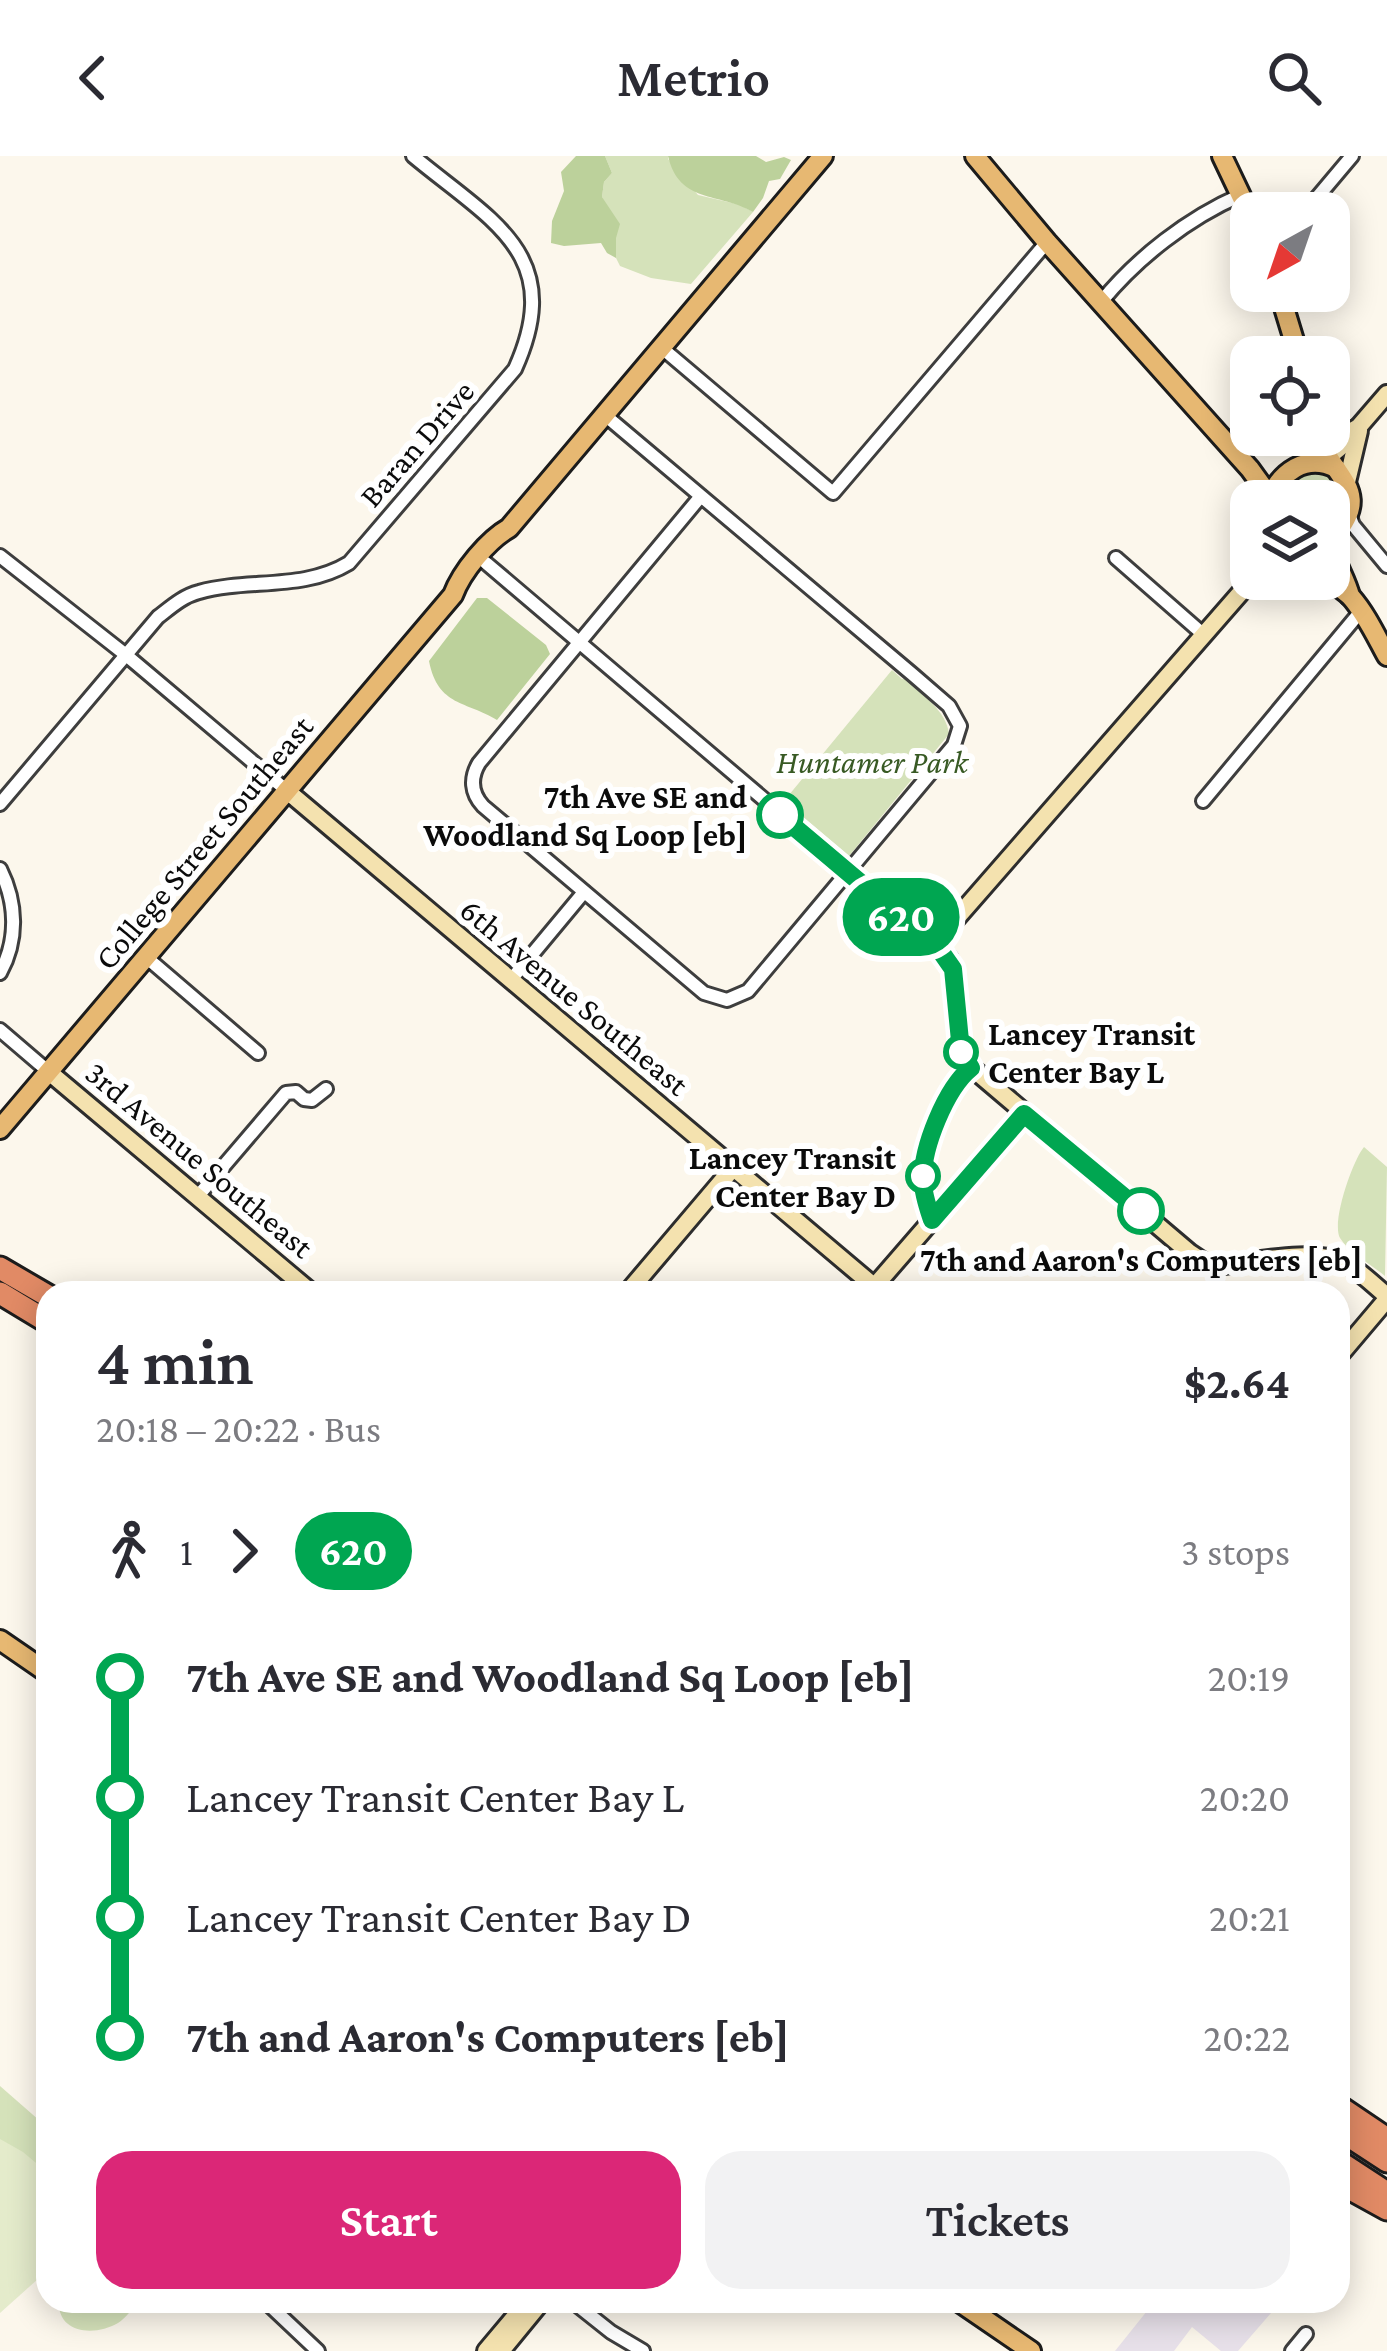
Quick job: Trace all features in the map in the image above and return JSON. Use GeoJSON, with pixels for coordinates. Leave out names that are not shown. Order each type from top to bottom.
{"type":"FeatureCollection","features":[{"type":"Feature","properties":{"kind":"highway"},"geometry":{"type":"LineString","coordinates":[[0,1268],[36,1289]]}},
{"type":"Feature","properties":{"kind":"highway"},"geometry":{"type":"LineString","coordinates":[[0,1293],[36,1315]]}},
{"type":"Feature","properties":{"kind":"highway"},"geometry":{"type":"LineString","coordinates":[[1350,2113],[1387,2139]]}},
{"type":"Feature","properties":{"kind":"highway"},"geometry":{"type":"LineString","coordinates":[[1350,2137],[1387,2161]]}},
{"type":"Feature","properties":{"kind":"highway"},"geometry":{"type":"LineString","coordinates":[[1350,2169],[1387,2193]]}},
{"type":"Feature","properties":{"kind":"highway"},"geometry":{"type":"LineString","coordinates":[[1350,2189],[1387,2209]]}},
{"type":"Feature","properties":{"kind":"main road","name":"College Street Southeast"},"geometry":{"type":"LineString","coordinates":[[0,1129],[453,595],[498,534],[606,416],[823,156]]}},
{"type":"Feature","properties":{"kind":"main road"},"geometry":{"type":"LineString","coordinates":[[975,156],[1258,480]]}},
{"type":"Feature","properties":{"kind":"main road"},"geometry":{"type":"LineString","coordinates":[[1222,156],[1240,192]]}},
{"type":"Feature","properties":{"kind":"main road"},"geometry":{"type":"LineString","coordinates":[[1329,456],[1341,480]]}},
{"type":"Feature","properties":{"kind":"main road"},"geometry":{"type":"LineString","coordinates":[[1281,480],[1304,464],[1335,468]]}},
{"type":"Feature","properties":{"kind":"main road","name":"College Street Southeast"},"geometry":{"type":"LineString","coordinates":[[453,595],[464,590],[505,541],[509,527]]}},
{"type":"Feature","properties":{"kind":"main road"},"geometry":{"type":"LineString","coordinates":[[1350,590],[1387,656]]}},
{"type":"Feature","properties":{"kind":"main road"},"geometry":{"type":"LineString","coordinates":[[1350,599],[1355,604]]}},
{"type":"Feature","properties":{"kind":"main road"},"geometry":{"type":"LineString","coordinates":[[0,1640],[36,1665]]}},
{"type":"Feature","properties":{"kind":"main road"},"geometry":{"type":"LineString","coordinates":[[976,2313],[1031,2351]]}},
{"type":"Feature","properties":{"kind":"street","name":"Baran Drive"},"geometry":{"type":"LineString","coordinates":[[0,804],[158,617],[188,596],[299,581],[349,563],[515,369],[530,332],[527,266],[513,242],[413,156]]}},
{"type":"Feature","properties":{"kind":"street"},"geometry":{"type":"LineString","coordinates":[[1322,192],[1352,156]]}},
{"type":"Feature","properties":{"kind":"street"},"geometry":{"type":"LineString","coordinates":[[1101,302],[1122,276],[1196,218],[1230,201]]}},
{"type":"Feature","properties":{"kind":"street"},"geometry":{"type":"LineString","coordinates":[[662,348],[833,494],[1047,242]]}},
{"type":"Feature","properties":{"kind":"street"},"geometry":{"type":"LineString","coordinates":[[1350,432],[1387,394]]}},
{"type":"Feature","properties":{"kind":"street"},"geometry":{"type":"LineString","coordinates":[[606,416],[899,662],[950,706],[960,726],[954,745],[748,991],[727,1000],[704,993],[584,892],[483,806],[472,783],[479,763],[701,496]]}},
{"type":"Feature","properties":{"kind":"street"},"geometry":{"type":"LineString","coordinates":[[1335,468],[1358,426]]}},
{"type":"Feature","properties":{"kind":"street"},"geometry":{"type":"LineString","coordinates":[[1335,468],[1358,426]]}},
{"type":"Feature","properties":{"kind":"street"},"geometry":{"type":"LineString","coordinates":[[1350,517],[1385,563]]}},
{"type":"Feature","properties":{"kind":"street"},"geometry":{"type":"LineString","coordinates":[[1350,539],[1385,563]]}},
{"type":"Feature","properties":{"kind":"street"},"geometry":{"type":"LineString","coordinates":[[0,556],[286,790]]}},
{"type":"Feature","properties":{"kind":"street"},"geometry":{"type":"LineString","coordinates":[[1116,558],[1204,634]]}},
{"type":"Feature","properties":{"kind":"street"},"geometry":{"type":"LineString","coordinates":[[486,563],[934,944],[953,969],[961,1051],[971,1068],[1199,1260],[1216,1266],[1336,1259],[1387,1297],[1350,1342]]}},
{"type":"Feature","properties":{"kind":"street"},"geometry":{"type":"LineString","coordinates":[[934,944],[1232,600]]}},
{"type":"Feature","properties":{"kind":"street"},"geometry":{"type":"LineString","coordinates":[[1203,801],[1355,604]]}},
{"type":"Feature","properties":{"kind":"street","name":"6th Avenue Southeast"},"geometry":{"type":"LineString","coordinates":[[286,790],[867,1281]]}},
{"type":"Feature","properties":{"kind":"street"},"geometry":{"type":"LineString","coordinates":[[0,869],[14,916],[12,942],[0,973]]}},
{"type":"Feature","properties":{"kind":"street"},"geometry":{"type":"LineString","coordinates":[[510,981],[584,892]]}},
{"type":"Feature","properties":{"kind":"street"},"geometry":{"type":"LineString","coordinates":[[146,957],[258,1053]]}},
{"type":"Feature","properties":{"kind":"street"},"geometry":{"type":"LineString","coordinates":[[0,1030],[49,1072]]}},
{"type":"Feature","properties":{"kind":"street","name":"3rd Avenue Southeast"},"geometry":{"type":"LineString","coordinates":[[49,1072],[298,1281]]}},
{"type":"Feature","properties":{"kind":"street"},"geometry":{"type":"LineString","coordinates":[[198,1196],[286,1093],[312,1100],[326,1090]]}},
{"type":"Feature","properties":{"kind":"street"},"geometry":{"type":"LineString","coordinates":[[885,1281],[1024,1114]]}},
{"type":"Feature","properties":{"kind":"street"},"geometry":{"type":"LineString","coordinates":[[637,1281],[733,1168]]}},
{"type":"Feature","properties":{"kind":"street"},"geometry":{"type":"LineString","coordinates":[[280,2313],[318,2351]]}},
{"type":"Feature","properties":{"kind":"street"},"geometry":{"type":"LineString","coordinates":[[486,2351],[518,2313]]}},
{"type":"Feature","properties":{"kind":"street"},"geometry":{"type":"LineString","coordinates":[[501,2351],[532,2313]]}},
{"type":"Feature","properties":{"kind":"street"},"geometry":{"type":"LineString","coordinates":[[587,2313],[643,2351]]}},
{"type":"Feature","properties":{"kind":"street"},"geometry":{"type":"LineString","coordinates":[[1292,2351],[1306,2334]]}},
{"type":"Feature","properties":{"kind":"shaded area"},"geometry":{"type":"Polygon","coordinates":[[[1145,2313],[1271,2313],[1238,2351],[1221,2351],[1192,2327],[1174,2351],[1115,2351],[1145,2313]]]}},
{"type":"Feature","properties":{"kind":"green space"},"geometry":{"type":"Polygon","coordinates":[[[576,156],[605,156],[612,173],[604,182],[602,197],[620,224],[616,258],[601,243],[551,243],[552,221],[564,191],[561,172],[576,156]]]}},
{"type":"Feature","properties":{"kind":"green space"},"geometry":{"type":"Polygon","coordinates":[[[605,156],[668,156],[698,195],[753,212],[691,284],[651,278],[620,266],[616,258],[616,238],[602,197],[604,182],[612,173],[605,156]]]}},
{"type":"Feature","properties":{"kind":"green space"},"geometry":{"type":"Polygon","coordinates":[[[668,156],[791,160],[780,179],[769,181],[753,212],[691,190],[673,171],[668,156]]]}},
{"type":"Feature","properties":{"kind":"green space"},"geometry":{"type":"Polygon","coordinates":[[[1321,471],[1333,480],[1293,480],[1321,471]]]}},
{"type":"Feature","properties":{"kind":"green space"},"geometry":{"type":"Polygon","coordinates":[[[477,598],[487,598],[546,645],[550,654],[497,720],[447,695],[429,661],[477,598]]]}},
{"type":"Feature","properties":{"kind":"green space","name":"Huntamer Park"},"geometry":{"type":"Polygon","coordinates":[[[892,670],[932,703],[949,734],[849,856],[784,801],[892,670]]]}},
{"type":"Feature","properties":{"kind":"green space"},"geometry":{"type":"Polygon","coordinates":[[[1364,1147],[1387,1167],[1385,1276],[1349,1249],[1338,1230],[1344,1191],[1364,1147]]]}},
{"type":"Feature","properties":{"kind":"green space"},"geometry":{"type":"Polygon","coordinates":[[[0,2086],[36,2118],[36,2196],[0,2209],[0,2086]]]}},
{"type":"Feature","properties":{"kind":"green space"},"geometry":{"type":"Polygon","coordinates":[[[0,2139],[36,2163],[36,2281],[0,2313],[0,2139]]]}},
{"type":"Feature","properties":{"kind":"green space"},"geometry":{"type":"Polygon","coordinates":[[[60,2313],[128,2313],[118,2323],[98,2330],[79,2329],[60,2313]]]}},
{"type":"Feature","properties":{"kind":"bus line","name":"620"},"geometry":{"type":"LineString","coordinates":[[780,815],[939,949],[953,969],[957,1030],[971,1068],[951,1091],[928,1149],[922,1182],[932,1220],[1024,1114],[1141,1211]]}},
{"type":"Feature","properties":{"kind":"place","name":"7th Ave SE and Woodland Sq Loop [eb]"},"geometry":{"type":"Point","coordinates":[780,815]}},
{"type":"Feature","properties":{"kind":"place","name":"Lancey Transit Center Bay L"},"geometry":{"type":"Point","coordinates":[961,1052]}},
{"type":"Feature","properties":{"kind":"place","name":"Lancey Transit Center Bay D"},"geometry":{"type":"Point","coordinates":[923,1176]}},
{"type":"Feature","properties":{"kind":"place","name":"7th and Aaron's Computers [eb]"},"geometry":{"type":"Point","coordinates":[1141,1211]}}]}
